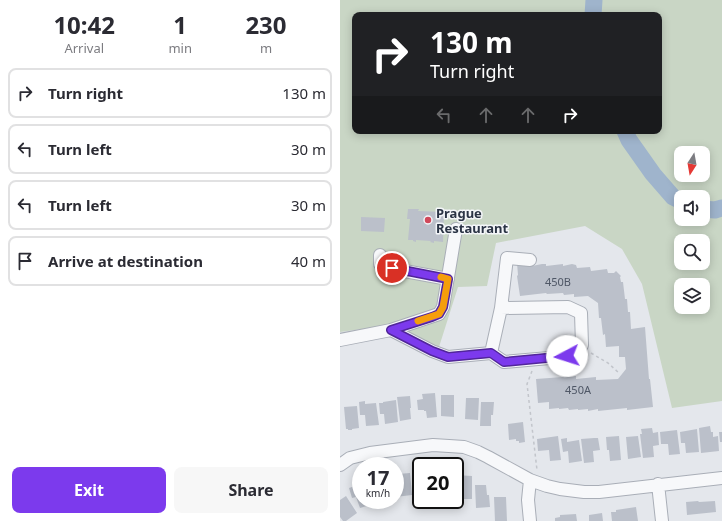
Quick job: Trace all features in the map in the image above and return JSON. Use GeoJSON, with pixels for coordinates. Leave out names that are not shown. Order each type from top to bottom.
{"type":"FeatureCollection","features":[{"type":"Feature","properties":{"kind":"street"},"geometry":{"type":"LineString","coordinates":[[340,340],[391,330],[439,314],[443,307],[456,229]]}},
{"type":"Feature","properties":{"kind":"street"},"geometry":{"type":"LineString","coordinates":[[380,255],[380,264],[383,267],[448,279]]}},
{"type":"Feature","properties":{"kind":"street"},"geometry":{"type":"LineString","coordinates":[[491,353],[501,308],[507,258],[530,260]]}},
{"type":"Feature","properties":{"kind":"street"},"geometry":{"type":"LineString","coordinates":[[391,330],[432,351],[448,357],[491,353],[504,362],[572,356],[580,349],[582,345],[581,312],[568,307],[501,308]]}},
{"type":"Feature","properties":{"kind":"street"},"geometry":{"type":"LineString","coordinates":[[340,465],[350,458],[370,453],[434,445],[464,448],[478,452],[530,480],[560,489],[584,492],[599,492],[658,484],[722,478]]}},
{"type":"Feature","properties":{"kind":"street"},"geometry":{"type":"LineString","coordinates":[[530,480],[528,500],[530,521]]}},
{"type":"Feature","properties":{"kind":"street"},"geometry":{"type":"LineString","coordinates":[[658,484],[662,521]]}},
{"type":"Feature","properties":{"kind":"path"},"geometry":{"type":"LineString","coordinates":[[580,349],[608,363],[619,374]]}},
{"type":"Feature","properties":{"kind":"path"},"geometry":{"type":"LineString","coordinates":[[533,359],[534,368],[527,384],[537,470]]}},
{"type":"Feature","properties":{"kind":"green space"},"geometry":{"type":"Polygon","coordinates":[[[340,0],[722,0],[722,401],[672,408],[642,284],[622,249],[585,226],[496,243],[487,286],[458,287],[439,347],[392,325],[340,332],[340,0]]]}},
{"type":"Feature","properties":{"kind":"building"},"geometry":{"type":"Polygon","coordinates":[[[408,209],[444,212],[443,242],[434,241],[434,243],[430,242],[431,241],[416,240],[416,242],[413,240],[408,240],[410,219],[407,219],[408,209]]]}},
{"type":"Feature","properties":{"kind":"building"},"geometry":{"type":"Polygon","coordinates":[[[361,217],[385,218],[384,232],[361,231],[361,217]]]}},
{"type":"Feature","properties":{"kind":"building"},"geometry":{"type":"Polygon","coordinates":[[[532,262],[532,266],[542,264],[546,264],[546,266],[563,264],[563,266],[572,264],[576,265],[577,268],[590,267],[591,271],[607,269],[608,273],[614,273],[616,271],[621,276],[625,299],[627,299],[628,312],[630,312],[631,329],[645,327],[653,407],[627,410],[627,408],[598,411],[598,409],[588,411],[588,409],[549,409],[549,402],[538,403],[536,379],[576,376],[576,379],[596,377],[596,380],[618,379],[626,369],[625,357],[619,357],[619,346],[606,347],[605,334],[603,335],[601,318],[599,318],[598,303],[588,296],[574,297],[574,294],[564,295],[563,293],[546,293],[520,296],[517,263],[532,262]]]}},
{"type":"Feature","properties":{"kind":"building"},"geometry":{"type":"Polygon","coordinates":[[[435,393],[437,417],[427,418],[426,411],[418,410],[417,400],[423,399],[422,394],[435,393]]]}},
{"type":"Feature","properties":{"kind":"building"},"geometry":{"type":"Polygon","coordinates":[[[441,395],[454,395],[454,417],[441,416],[441,395]]]}},
{"type":"Feature","properties":{"kind":"building"},"geometry":{"type":"Polygon","coordinates":[[[410,396],[411,419],[400,421],[397,397],[410,396]]]}},
{"type":"Feature","properties":{"kind":"building"},"geometry":{"type":"Polygon","coordinates":[[[466,398],[479,398],[478,420],[465,419],[466,398]]]}},
{"type":"Feature","properties":{"kind":"building"},"geometry":{"type":"Polygon","coordinates":[[[396,400],[398,422],[385,424],[384,414],[380,414],[379,403],[396,400]]]}},
{"type":"Feature","properties":{"kind":"building"},"geometry":{"type":"Polygon","coordinates":[[[365,401],[365,404],[376,403],[379,425],[366,426],[365,415],[360,415],[359,402],[365,401]]]}},
{"type":"Feature","properties":{"kind":"building"},"geometry":{"type":"Polygon","coordinates":[[[481,402],[494,402],[493,415],[491,415],[491,426],[480,426],[481,402]]]}},
{"type":"Feature","properties":{"kind":"building"},"geometry":{"type":"Polygon","coordinates":[[[357,406],[359,428],[348,430],[346,429],[344,407],[357,406]]]}},
{"type":"Feature","properties":{"kind":"building"},"geometry":{"type":"Polygon","coordinates":[[[523,422],[525,442],[519,443],[516,439],[509,440],[508,424],[523,422]]]}},
{"type":"Feature","properties":{"kind":"building"},"geometry":{"type":"Polygon","coordinates":[[[710,426],[711,432],[713,432],[713,437],[718,436],[719,451],[701,453],[699,428],[710,426]]]}},
{"type":"Feature","properties":{"kind":"building"},"geometry":{"type":"Polygon","coordinates":[[[652,428],[653,433],[658,432],[659,445],[653,446],[654,457],[643,458],[640,434],[642,434],[641,429],[652,428]]]}},
{"type":"Feature","properties":{"kind":"building"},"geometry":{"type":"Polygon","coordinates":[[[697,429],[699,452],[686,453],[685,443],[681,443],[680,432],[697,429]]]}},
{"type":"Feature","properties":{"kind":"building"},"geometry":{"type":"Polygon","coordinates":[[[677,430],[680,454],[669,455],[668,444],[661,444],[660,432],[677,430]]]}},
{"type":"Feature","properties":{"kind":"building"},"geometry":{"type":"Polygon","coordinates":[[[719,432],[722,432],[722,442],[720,442],[719,432]]]}},
{"type":"Feature","properties":{"kind":"building"},"geometry":{"type":"Polygon","coordinates":[[[558,436],[561,460],[550,461],[549,450],[538,451],[537,439],[558,436]]]}},
{"type":"Feature","properties":{"kind":"building"},"geometry":{"type":"Polygon","coordinates":[[[619,436],[621,460],[610,461],[606,437],[619,436]]]}},
{"type":"Feature","properties":{"kind":"building"},"geometry":{"type":"Polygon","coordinates":[[[638,436],[641,457],[628,459],[626,437],[638,436]]]}},
{"type":"Feature","properties":{"kind":"building"},"geometry":{"type":"Polygon","coordinates":[[[567,438],[567,442],[579,440],[582,461],[569,463],[568,451],[563,452],[561,439],[567,438]]]}},
{"type":"Feature","properties":{"kind":"building"},"geometry":{"type":"Polygon","coordinates":[[[598,438],[600,450],[593,451],[594,462],[584,463],[581,439],[598,438]]]}},
{"type":"Feature","properties":{"kind":"building"},"geometry":{"type":"Polygon","coordinates":[[[410,473],[412,495],[404,496],[404,474],[410,473]]]}},
{"type":"Feature","properties":{"kind":"building"},"geometry":{"type":"Polygon","coordinates":[[[464,476],[472,476],[472,499],[464,499],[464,476]]]}},
{"type":"Feature","properties":{"kind":"building"},"geometry":{"type":"Polygon","coordinates":[[[475,485],[486,485],[490,507],[476,508],[475,485]]]}},
{"type":"Feature","properties":{"kind":"building"},"geometry":{"type":"Polygon","coordinates":[[[352,487],[352,498],[349,488],[352,487]]]}},
{"type":"Feature","properties":{"kind":"building"},"geometry":{"type":"Polygon","coordinates":[[[346,496],[352,505],[352,509],[354,509],[357,513],[346,521],[343,521],[340,517],[340,500],[346,496]]]}},
{"type":"Feature","properties":{"kind":"building"},"geometry":{"type":"Polygon","coordinates":[[[494,497],[506,497],[507,521],[495,521],[494,497]]]}},
{"type":"Feature","properties":{"kind":"building"},"geometry":{"type":"Polygon","coordinates":[[[715,501],[716,512],[687,515],[686,502],[715,501]]]}},
{"type":"Feature","properties":{"kind":"building"},"geometry":{"type":"Polygon","coordinates":[[[636,507],[638,521],[612,521],[611,512],[636,507]]]}},
{"type":"Feature","properties":{"kind":"building"},"geometry":{"type":"Polygon","coordinates":[[[602,513],[603,521],[589,521],[589,515],[602,513]]]}},
{"type":"Feature","properties":{"kind":"building"},"geometry":{"type":"Polygon","coordinates":[[[576,514],[577,521],[555,521],[555,518],[560,517],[560,515],[576,514]]]}},
{"type":"Feature","properties":{"kind":"waterway"},"geometry":{"type":"LineString","coordinates":[[593,12],[594,0]]}},
{"type":"Feature","properties":{"kind":"waterway"},"geometry":{"type":"LineString","coordinates":[[626,134],[653,174],[674,198]]}},
{"type":"Feature","properties":{"kind":"waterway"},"geometry":{"type":"LineString","coordinates":[[710,210],[722,208]]}},
{"type":"Feature","properties":{"kind":"slow traffic"},"geometry":{"type":"LineString","coordinates":[[418,321],[439,314],[443,307],[448,279],[441,277]]}},
{"type":"Feature","properties":{"kind":"place","name":"Prague Restaurant"},"geometry":{"type":"Point","coordinates":[428,220]}},
{"type":"Feature","properties":{"kind":"route"},"geometry":{"type":"LineString","coordinates":[[392,268],[448,279],[443,307],[439,314],[391,330],[432,351],[448,357],[491,353],[504,362],[567,356]]}}]}
